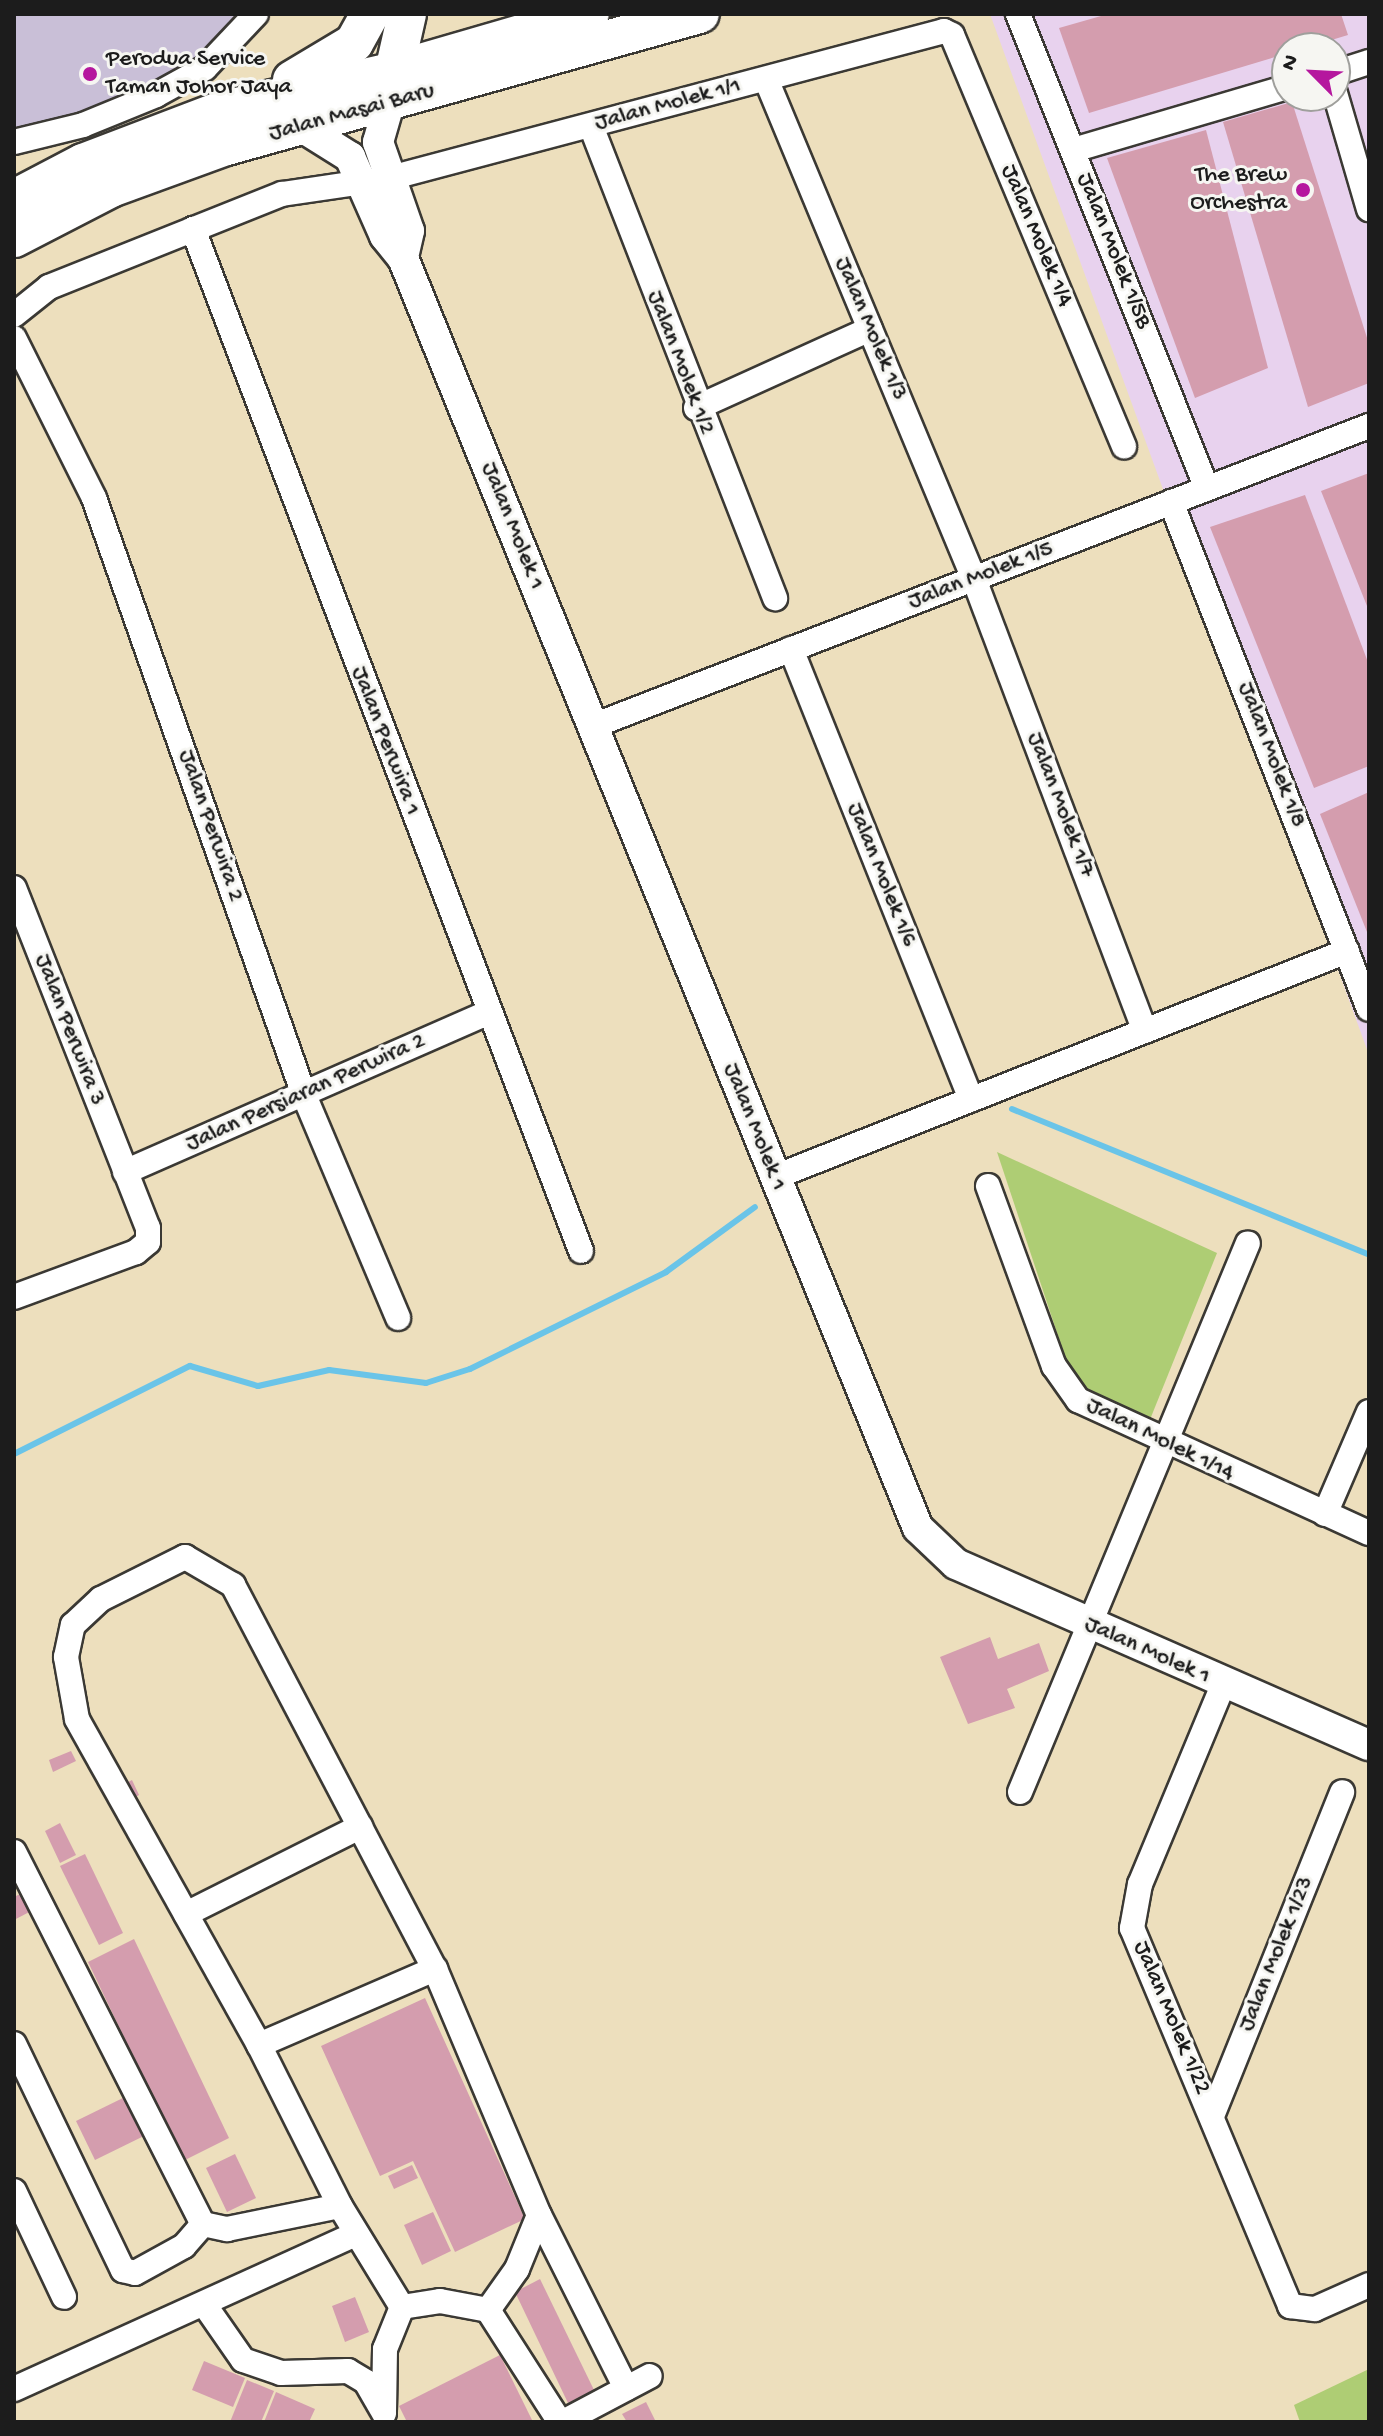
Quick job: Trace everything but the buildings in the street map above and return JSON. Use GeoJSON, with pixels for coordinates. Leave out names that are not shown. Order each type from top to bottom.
{"type":"FeatureCollection","features":[{"type":"Feature","properties":{"kind":"main road"},"geometry":{"type":"LineString","coordinates":[[219,111],[325,66],[354,43],[370,14]]}},
{"type":"Feature","properties":{"kind":"main road"},"geometry":{"type":"LineString","coordinates":[[390,88],[407,14]]}},
{"type":"Feature","properties":{"kind":"main road","name":"Jalan Masai Baru"},"geometry":{"type":"LineString","coordinates":[[14,238],[111,188],[302,127],[390,88],[590,14]]}},
{"type":"Feature","properties":{"kind":"main road","name":"Jalan Masai Baru"},"geometry":{"type":"LineString","coordinates":[[14,199],[83,163],[219,111],[390,88],[700,14]]}},
{"type":"Feature","properties":{"kind":"street"},"geometry":{"type":"LineString","coordinates":[[14,142],[83,125],[156,95],[205,68],[256,14]]}},
{"type":"Feature","properties":{"kind":"street","name":"Jalan Molek 1/5B"},"geometry":{"type":"LineString","coordinates":[[1022,15],[1207,489]]}},
{"type":"Feature","properties":{"kind":"street","name":"Jalan Molek 1/1"},"geometry":{"type":"LineString","coordinates":[[14,315],[49,287],[282,194],[377,181],[944,31]]}},
{"type":"Feature","properties":{"kind":"street","name":"Jalan Molek 1/4"},"geometry":{"type":"LineString","coordinates":[[944,31],[952,35],[1124,446]]}},
{"type":"Feature","properties":{"kind":"street","name":"Jalan Molek 1/3"},"geometry":{"type":"LineString","coordinates":[[766,79],[974,579]]}},
{"type":"Feature","properties":{"kind":"street","name":"Jalan Molek 1"},"geometry":{"type":"LineString","coordinates":[[390,88],[378,142],[377,181],[385,236],[403,258],[918,1528],[956,1564],[1086,1625],[1369,1745]]}},
{"type":"Feature","properties":{"kind":"street"},"geometry":{"type":"LineString","coordinates":[[1073,150],[1271,92]]}},
{"type":"Feature","properties":{"kind":"street"},"geometry":{"type":"LineString","coordinates":[[1341,112],[1369,209]]}},
{"type":"Feature","properties":{"kind":"street","name":"Jalan Molek 1/2"},"geometry":{"type":"LineString","coordinates":[[591,126],[696,408],[775,598]]}},
{"type":"Feature","properties":{"kind":"street","name":"Jalan Molek 1"},"geometry":{"type":"LineString","coordinates":[[302,127],[350,157],[377,181]]}},
{"type":"Feature","properties":{"kind":"street","name":"Jalan Perwira 1"},"geometry":{"type":"LineString","coordinates":[[193,229],[488,1013],[581,1251]]}},
{"type":"Feature","properties":{"kind":"street"},"geometry":{"type":"LineString","coordinates":[[696,408],[870,329]]}},
{"type":"Feature","properties":{"kind":"street","name":"Jalan Perwira 2"},"geometry":{"type":"LineString","coordinates":[[14,338],[94,498],[304,1095],[398,1318]]}},
{"type":"Feature","properties":{"kind":"street","name":"Jalan Molek 1/5"},"geometry":{"type":"LineString","coordinates":[[593,726],[1369,426]]}},
{"type":"Feature","properties":{"kind":"street","name":"Jalan Molek 1/8"},"geometry":{"type":"LineString","coordinates":[[1171,502],[1369,1009]]}},
{"type":"Feature","properties":{"kind":"street","name":"Jalan Molek 1/7"},"geometry":{"type":"LineString","coordinates":[[974,579],[1145,1031]]}},
{"type":"Feature","properties":{"kind":"street","name":"Jalan Molek 1/6"},"geometry":{"type":"LineString","coordinates":[[791,649],[971,1099]]}},
{"type":"Feature","properties":{"kind":"street","name":"Jalan Perwira 3"},"geometry":{"type":"LineString","coordinates":[[14,888],[125,1172],[148,1242],[14,1297]]}},
{"type":"Feature","properties":{"kind":"street"},"geometry":{"type":"LineString","coordinates":[[775,1177],[1347,951]]}},
{"type":"Feature","properties":{"kind":"street","name":"Jalan Persiaran Perwira 2"},"geometry":{"type":"LineString","coordinates":[[125,1172],[488,1013]]}},
{"type":"Feature","properties":{"kind":"street","name":"Jalan Molek 1/14"},"geometry":{"type":"LineString","coordinates":[[988,1186],[1066,1388],[1163,1444],[1369,1533]]}},
{"type":"Feature","properties":{"kind":"street"},"geometry":{"type":"LineString","coordinates":[[1020,1792],[1086,1625],[1248,1243]]}},
{"type":"Feature","properties":{"kind":"street"},"geometry":{"type":"LineString","coordinates":[[1325,1514],[1369,1412]]}},
{"type":"Feature","properties":{"kind":"street"},"geometry":{"type":"LineString","coordinates":[[402,2307],[355,2234],[259,2045],[77,1719],[66,1657],[73,1625],[101,1599],[185,1557],[233,1585],[435,1969],[539,2215],[626,2388]]}},
{"type":"Feature","properties":{"kind":"street","name":"Jalan Molek 1/22"},"geometry":{"type":"LineString","coordinates":[[1223,1685],[1132,1907],[1132,1928],[1290,2306],[1315,2309],[1369,2285]]}},
{"type":"Feature","properties":{"kind":"street","name":"Jalan Molek 1/23"},"geometry":{"type":"LineString","coordinates":[[1212,2116],[1342,1792]]}},
{"type":"Feature","properties":{"kind":"street"},"geometry":{"type":"LineString","coordinates":[[186,1914],[360,1827]]}},
{"type":"Feature","properties":{"kind":"street"},"geometry":{"type":"LineString","coordinates":[[14,1852],[203,2224]]}},
{"type":"Feature","properties":{"kind":"street"},"geometry":{"type":"LineString","coordinates":[[259,2045],[435,1969]]}},
{"type":"Feature","properties":{"kind":"street"},"geometry":{"type":"LineString","coordinates":[[14,2046],[123,2270],[135,2273],[184,2246],[203,2224]]}},
{"type":"Feature","properties":{"kind":"street"},"geometry":{"type":"LineString","coordinates":[[14,2191],[64,2297]]}},
{"type":"Feature","properties":{"kind":"street"},"geometry":{"type":"LineString","coordinates":[[203,2224],[227,2229],[340,2206]]}},
{"type":"Feature","properties":{"kind":"street"},"geometry":{"type":"LineString","coordinates":[[488,2310],[517,2269],[539,2215]]}},
{"type":"Feature","properties":{"kind":"street"},"geometry":{"type":"LineString","coordinates":[[14,2389],[355,2234]]}},
{"type":"Feature","properties":{"kind":"street"},"geometry":{"type":"LineString","coordinates":[[402,2307],[440,2301],[488,2310],[562,2422],[650,2376]]}},
{"type":"Feature","properties":{"kind":"street"},"geometry":{"type":"LineString","coordinates":[[204,2304],[243,2360],[281,2373],[348,2371],[366,2382],[386,2416]]}},
{"type":"Feature","properties":{"kind":"street"},"geometry":{"type":"LineString","coordinates":[[386,2416],[385,2349],[402,2307]]}},
{"type":"Feature","properties":{"kind":"shaded area"},"geometry":{"type":"Polygon","coordinates":[[[14,14],[246,14],[203,60],[82,118],[14,134],[14,14]]]}},
{"type":"Feature","properties":{"kind":"shaded area"},"geometry":{"type":"Polygon","coordinates":[[[990,14],[1369,14],[1369,1055],[990,14]]]}},
{"type":"Feature","properties":{"kind":"green space"},"geometry":{"type":"Polygon","coordinates":[[[997,1152],[1217,1253],[1149,1422],[1076,1390],[997,1152]]]}},
{"type":"Feature","properties":{"kind":"green space"},"geometry":{"type":"Polygon","coordinates":[[[1369,2369],[1369,2422],[1300,2422],[1294,2405],[1369,2369]]]}},
{"type":"Feature","properties":{"kind":"waterway"},"geometry":{"type":"LineString","coordinates":[[1012,1109],[1369,1255]]}},
{"type":"Feature","properties":{"kind":"waterway"},"geometry":{"type":"LineString","coordinates":[[14,1454],[190,1366],[258,1386],[329,1370],[426,1383],[470,1369],[666,1272],[755,1207]]}},
{"type":"Feature","properties":{"kind":"place","name":"Perodua Service Taman Johor Jaya"},"geometry":{"type":"Point","coordinates":[90,74]}},
{"type":"Feature","properties":{"kind":"place","name":"The Brew Orchestra"},"geometry":{"type":"Point","coordinates":[1303,190]}}]}
